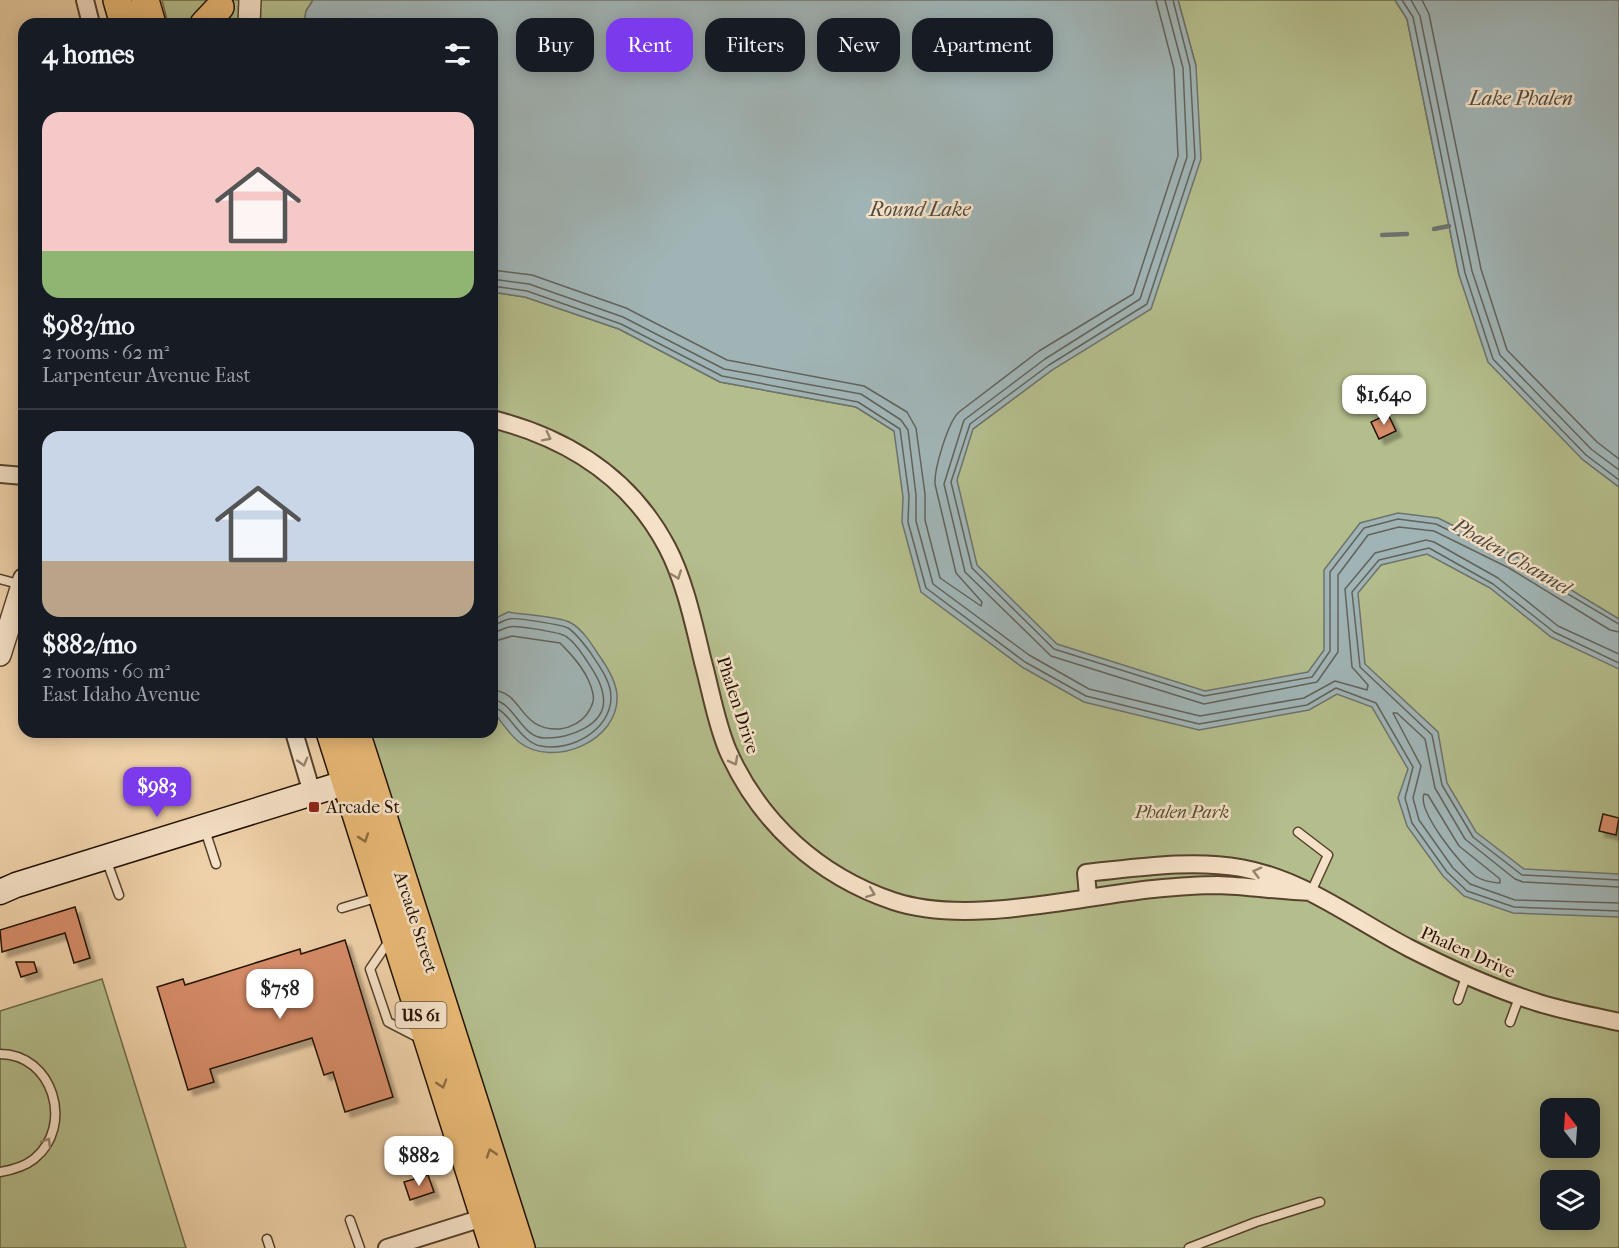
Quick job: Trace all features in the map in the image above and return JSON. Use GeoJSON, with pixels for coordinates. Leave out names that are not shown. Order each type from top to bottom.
{"type":"FeatureCollection","features":[{"type":"Feature","properties":{"kind":"main road"},"geometry":{"type":"LineString","coordinates":[[117,0],[122,18]]}},
{"type":"Feature","properties":{"kind":"main road","name":"Arcade Street"},"geometry":{"type":"LineString","coordinates":[[333,738],[357,779],[496,1213],[494,1248]]}},
{"type":"Feature","properties":{"kind":"main road","name":"Arcade Street"},"geometry":{"type":"LineString","coordinates":[[356,738],[357,779],[383,896],[430,1043],[496,1213],[521,1248]]}},
{"type":"Feature","properties":{"kind":"main road"},"geometry":{"type":"LineString","coordinates":[[5,888],[357,779]]}},
{"type":"Feature","properties":{"kind":"street"},"geometry":{"type":"LineString","coordinates":[[85,0],[90,18]]}},
{"type":"Feature","properties":{"kind":"street"},"geometry":{"type":"LineString","coordinates":[[249,18],[250,0]]}},
{"type":"Feature","properties":{"kind":"street","name":"Phalen Drive"},"geometry":{"type":"LineString","coordinates":[[498,420],[532,429],[571,449],[609,474],[641,507],[668,548],[728,750],[753,799],[781,833],[815,861],[854,886],[895,902],[934,909],[972,912],[1088,896],[1219,885],[1311,892]]}},
{"type":"Feature","properties":{"kind":"street"},"geometry":{"type":"LineString","coordinates":[[0,474],[18,476]]}},
{"type":"Feature","properties":{"kind":"street"},"geometry":{"type":"LineString","coordinates":[[0,655],[18,598]]}},
{"type":"Feature","properties":{"kind":"street"},"geometry":{"type":"LineString","coordinates":[[296,738],[312,793]]}},
{"type":"Feature","properties":{"kind":"street","name":"Phalen Drive"},"geometry":{"type":"LineString","coordinates":[[1088,896],[1086,873],[1203,865],[1240,868],[1289,881],[1409,947],[1467,974],[1540,1003],[1619,1022]]}},
{"type":"Feature","properties":{"kind":"street"},"geometry":{"type":"LineString","coordinates":[[387,1248],[496,1213]]}},
{"type":"Feature","properties":{"kind":"lane"},"geometry":{"type":"LineString","coordinates":[[0,579],[18,581]]}},
{"type":"Feature","properties":{"kind":"lane"},"geometry":{"type":"LineString","coordinates":[[204,826],[216,864]]}},
{"type":"Feature","properties":{"kind":"lane"},"geometry":{"type":"LineString","coordinates":[[1298,831],[1328,855],[1311,892]]}},
{"type":"Feature","properties":{"kind":"lane"},"geometry":{"type":"LineString","coordinates":[[105,857],[119,895]]}},
{"type":"Feature","properties":{"kind":"lane"},"geometry":{"type":"LineString","coordinates":[[342,908],[383,896]]}},
{"type":"Feature","properties":{"kind":"lane"},"geometry":{"type":"LineString","coordinates":[[1458,1000],[1467,974]]}},
{"type":"Feature","properties":{"kind":"lane"},"geometry":{"type":"LineString","coordinates":[[1510,1022],[1520,995]]}},
{"type":"Feature","properties":{"kind":"lane"},"geometry":{"type":"LineString","coordinates":[[0,1054],[27,1061],[43,1074],[52,1091],[56,1109],[54,1128],[47,1145],[34,1159],[18,1168],[0,1172]]}},
{"type":"Feature","properties":{"kind":"lane"},"geometry":{"type":"LineString","coordinates":[[1189,1248],[1256,1222],[1320,1202]]}},
{"type":"Feature","properties":{"kind":"lane"},"geometry":{"type":"LineString","coordinates":[[350,1220],[360,1248]]}},
{"type":"Feature","properties":{"kind":"green space"},"geometry":{"type":"Polygon","coordinates":[[[162,0],[313,0],[306,11],[305,18],[166,18],[162,0]]]}},
{"type":"Feature","properties":{"kind":"green space","name":"Phalen Park"},"geometry":{"type":"Polygon","coordinates":[[[1178,0],[1395,0],[1407,19],[1459,275],[1582,459],[1619,487],[1619,1248],[531,1248],[371,738],[498,738],[498,293],[525,297],[619,329],[720,382],[856,407],[894,431],[973,429],[1052,370],[1196,66],[1178,0]]]}},
{"type":"Feature","properties":{"kind":"green space"},"geometry":{"type":"Polygon","coordinates":[[[102,979],[186,1248],[0,1248],[0,1011],[102,979]]]}},
{"type":"Feature","properties":{"kind":"water","name":"Round Lake"},"geometry":{"type":"Polygon","coordinates":[[[313,0],[1178,0],[1196,66],[1201,159],[1151,309],[1052,370],[973,429],[957,480],[977,565],[1057,644],[1205,691],[1308,672],[1324,650],[1324,570],[1360,523],[1398,513],[1438,518],[1515,556],[1619,619],[1619,669],[1551,637],[1490,588],[1427,554],[1381,565],[1358,593],[1365,664],[1438,732],[1447,783],[1476,832],[1524,869],[1619,874],[1619,917],[1513,913],[1464,896],[1443,876],[1407,826],[1398,798],[1408,769],[1372,707],[1337,694],[1309,710],[1199,730],[1084,702],[1022,667],[921,592],[902,522],[903,497],[894,431],[856,407],[720,382],[619,329],[525,297],[498,293],[498,18],[305,18],[306,11],[313,0]]]}},
{"type":"Feature","properties":{"kind":"water","name":"Lake Phalen"},"geometry":{"type":"Polygon","coordinates":[[[1395,0],[1619,0],[1619,487],[1582,459],[1488,362],[1459,275],[1407,19],[1395,0]]]}},
{"type":"Feature","properties":{"kind":"water"},"geometry":{"type":"Polygon","coordinates":[[[508,612],[550,617],[571,623],[589,641],[610,673],[617,695],[615,711],[608,726],[596,737],[582,746],[549,753],[533,750],[515,739],[508,731],[498,718],[498,617],[508,612]]]}},
{"type":"Feature","properties":{"kind":"building"},"geometry":{"type":"Polygon","coordinates":[[[1388,414],[1396,431],[1379,439],[1371,422],[1388,414]]]}},
{"type":"Feature","properties":{"kind":"building"},"geometry":{"type":"Polygon","coordinates":[[[1603,814],[1619,818],[1616,835],[1599,831],[1603,814]]]}},
{"type":"Feature","properties":{"kind":"building"},"geometry":{"type":"Polygon","coordinates":[[[75,907],[90,958],[74,963],[65,933],[2,952],[0,930],[75,907]]]}},
{"type":"Feature","properties":{"kind":"building"},"geometry":{"type":"Polygon","coordinates":[[[345,940],[393,1097],[345,1112],[333,1072],[324,1075],[312,1038],[210,1069],[214,1082],[188,1090],[157,987],[183,979],[185,985],[300,949],[301,954],[345,940]]]}},
{"type":"Feature","properties":{"kind":"building"},"geometry":{"type":"Polygon","coordinates":[[[16,962],[34,962],[37,972],[21,977],[16,962]]]}},
{"type":"Feature","properties":{"kind":"building"},"geometry":{"type":"Polygon","coordinates":[[[428,1175],[434,1192],[410,1200],[404,1182],[428,1175]]]}},
{"type":"Feature","properties":{"kind":"waterway"},"geometry":{"type":"LineString","coordinates":[[1434,229],[1449,226]]}},
{"type":"Feature","properties":{"kind":"waterway"},"geometry":{"type":"LineString","coordinates":[[1382,235],[1407,234]]}},
{"type":"Feature","properties":{"kind":"place","name":"Arcade St"},"geometry":{"type":"Point","coordinates":[314,807]}},
{"type":"Feature","properties":{"kind":"water label","name":"Phalen Channel"},"geometry":{"type":"Point","coordinates":[1512,556]}}]}
